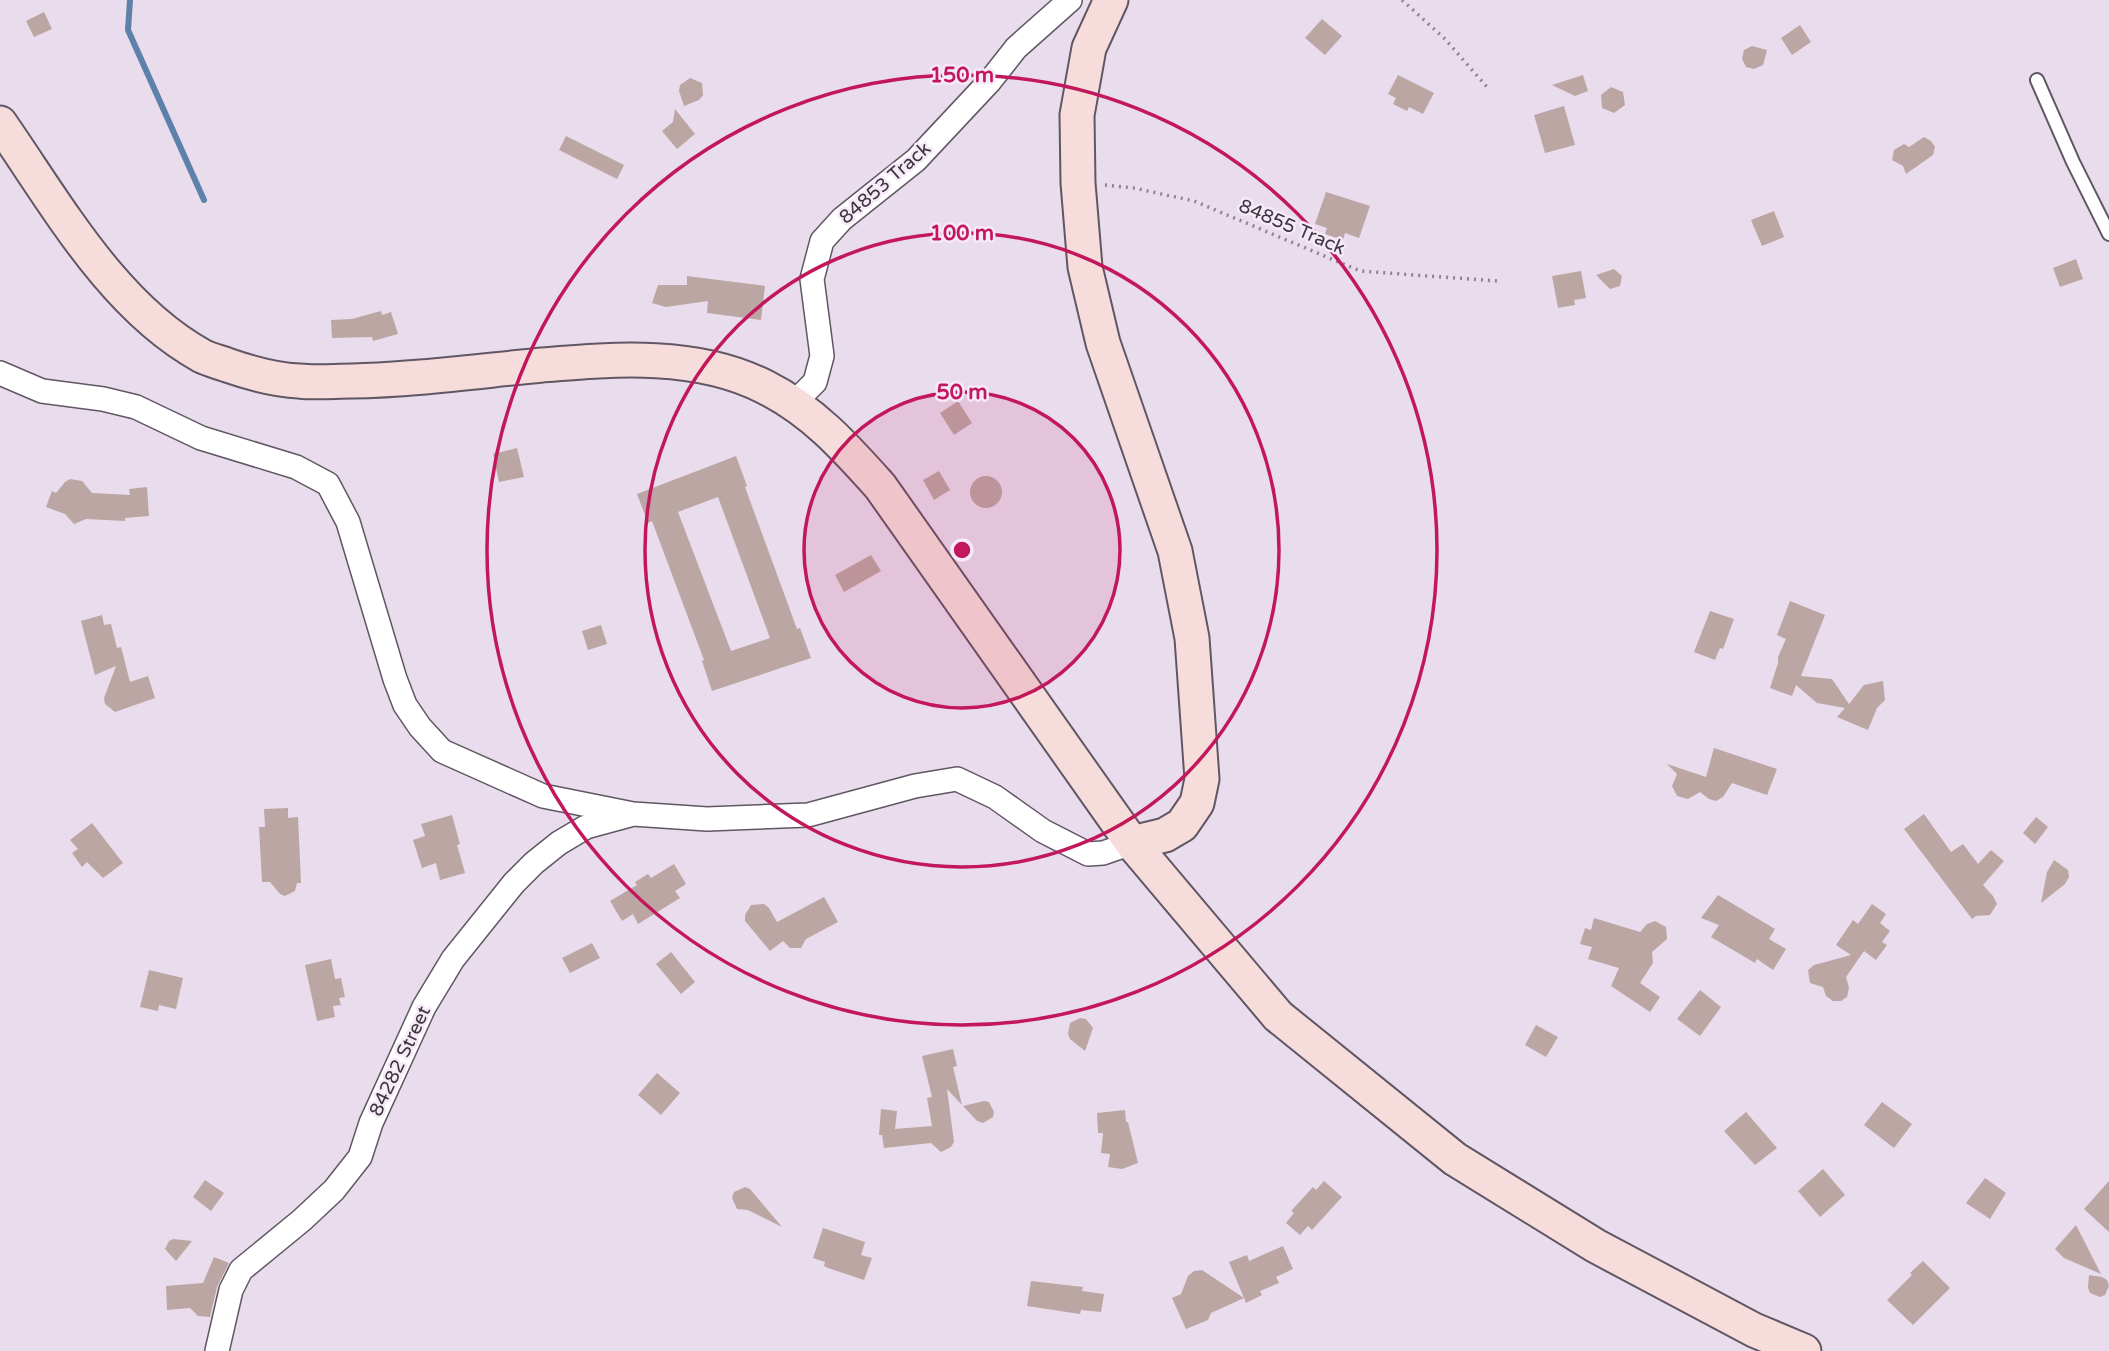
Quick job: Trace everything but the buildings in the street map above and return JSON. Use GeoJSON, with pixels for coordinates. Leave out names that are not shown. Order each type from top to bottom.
{"type":"FeatureCollection","features":[{"type":"Feature","properties":{"kind":"street","name":"84853 Track"},"geometry":{"type":"LineString","coordinates":[[794,403],[816,382],[822,356],[812,279],[822,241],[842,219],[916,160],[990,81],[1016,48],[1070,0]]}},
{"type":"Feature","properties":{"kind":"street"},"geometry":{"type":"LineString","coordinates":[[1111,0],[1089,48],[1077,114],[1078,183],[1085,267],[1103,343],[1175,551],[1192,638],[1202,779],[1197,803],[1182,825],[1167,885]]}},
{"type":"Feature","properties":{"kind":"street"},"geometry":{"type":"LineString","coordinates":[[0,123],[98,263],[131,302],[164,331],[204,358],[253,373],[298,382],[367,380],[615,359],[687,364],[724,372],[764,386],[794,403],[834,435],[880,486],[1132,843],[1278,1016],[1455,1159],[1596,1246],[1758,1340],[1804,1351]]}},
{"type":"Feature","properties":{"kind":"street"},"geometry":{"type":"LineString","coordinates":[[0,373],[42,391],[103,398],[136,407],[201,438],[296,467],[328,484],[348,522],[402,696],[421,727],[442,751],[543,796],[633,814],[707,819],[808,815],[915,786],[957,779],[995,797],[1043,831],[1088,854],[1103,853],[1165,835],[1182,825]]}},
{"type":"Feature","properties":{"kind":"street","name":"84282 Street"},"geometry":{"type":"LineString","coordinates":[[216,1351],[231,1290],[241,1270],[326,1198],[360,1157],[371,1123],[424,1007],[453,959],[514,883],[534,863],[559,843],[586,827],[633,814]]}},
{"type":"Feature","properties":{"kind":"lane"},"geometry":{"type":"LineString","coordinates":[[2037,80],[2073,162],[2109,234]]}},
{"type":"Feature","properties":{"kind":"path"},"geometry":{"type":"LineString","coordinates":[[1402,0],[1445,39],[1487,87]]}},
{"type":"Feature","properties":{"kind":"path","name":"84855 Track"},"geometry":{"type":"LineString","coordinates":[[1078,183],[1134,188],[1194,201],[1360,271],[1497,281]]}},
{"type":"Feature","properties":{"kind":"waterway"},"geometry":{"type":"LineString","coordinates":[[130,0],[128,30],[204,200]]}}]}
